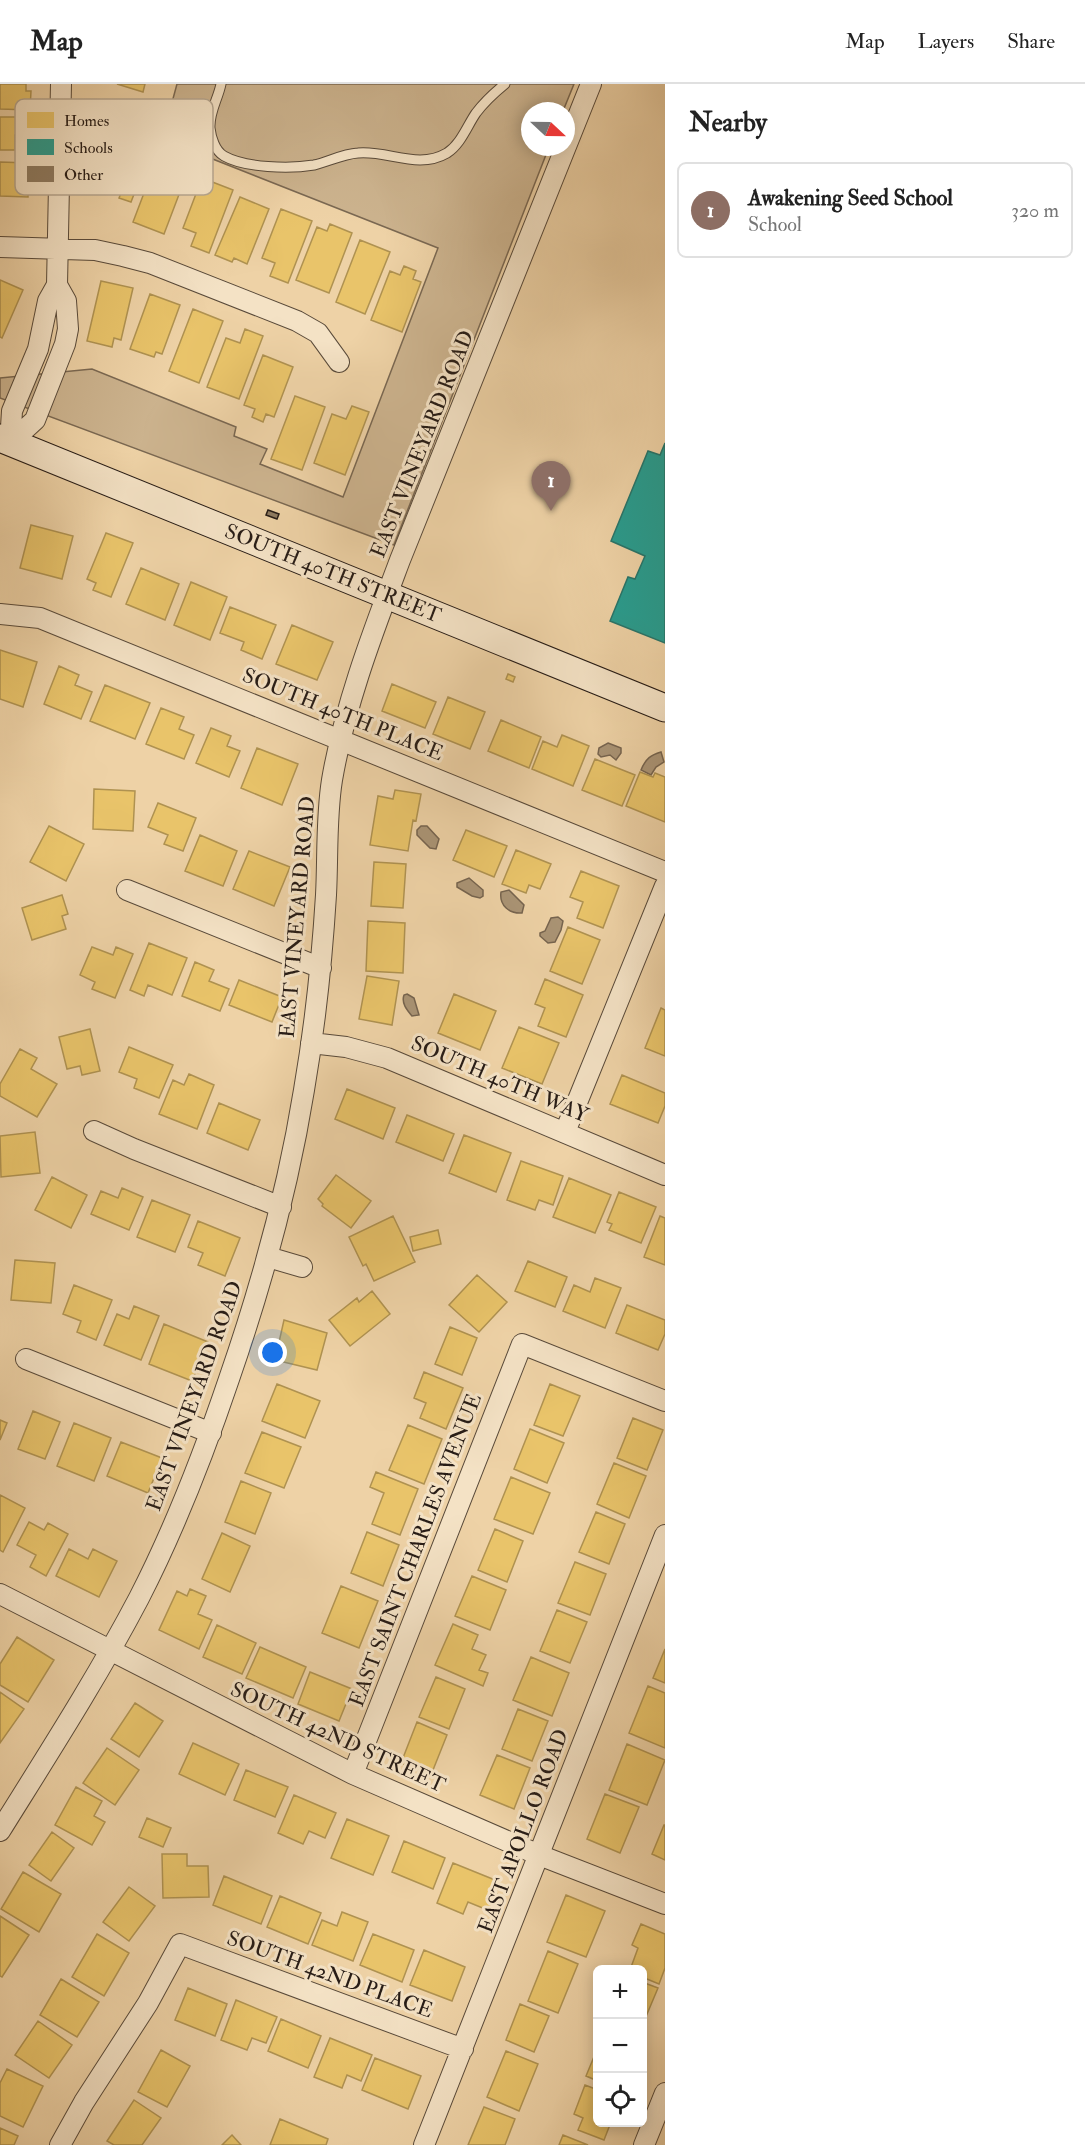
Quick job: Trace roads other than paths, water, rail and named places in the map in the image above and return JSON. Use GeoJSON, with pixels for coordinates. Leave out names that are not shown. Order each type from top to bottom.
{"type":"FeatureCollection","features":[{"type":"Feature","properties":{"kind":"main road","name":"SOUTH 40TH STREET"},"geometry":{"type":"LineString","coordinates":[[5,440],[665,708]]}},
{"type":"Feature","properties":{"kind":"street"},"geometry":{"type":"LineString","coordinates":[[62,84],[62,99]]}},
{"type":"Feature","properties":{"kind":"street","name":"EAST VINEYARD ROAD"},"geometry":{"type":"LineString","coordinates":[[0,1831],[65,1728],[139,1597],[169,1535],[211,1433],[268,1257],[281,1207],[303,1100],[321,968],[332,783],[349,703],[387,595],[591,84]]}},
{"type":"Feature","properties":{"kind":"street"},"geometry":{"type":"LineString","coordinates":[[5,440],[12,411],[38,350],[48,301],[57,285],[59,195]]}},
{"type":"Feature","properties":{"kind":"street"},"geometry":{"type":"LineString","coordinates":[[0,247],[95,250],[150,263],[297,321],[318,333],[339,362]]}},
{"type":"Feature","properties":{"kind":"street"},"geometry":{"type":"LineString","coordinates":[[5,440],[35,420],[59,357],[68,330],[66,301],[57,285]]}},
{"type":"Feature","properties":{"kind":"street"},"geometry":{"type":"LineString","coordinates":[[38,350],[59,357]]}},
{"type":"Feature","properties":{"kind":"street","name":"SOUTH 40TH PLACE"},"geometry":{"type":"LineString","coordinates":[[0,614],[40,618],[665,872]]}},
{"type":"Feature","properties":{"kind":"street"},"geometry":{"type":"LineString","coordinates":[[565,1132],[665,886]]}},
{"type":"Feature","properties":{"kind":"street"},"geometry":{"type":"LineString","coordinates":[[127,890],[321,968]]}},
{"type":"Feature","properties":{"kind":"street","name":"SOUTH 40TH WAY"},"geometry":{"type":"LineString","coordinates":[[311,1043],[346,1047],[387,1058],[665,1175]]}},
{"type":"Feature","properties":{"kind":"street"},"geometry":{"type":"LineString","coordinates":[[94,1131],[281,1207]]}},
{"type":"Feature","properties":{"kind":"street"},"geometry":{"type":"LineString","coordinates":[[268,1257],[302,1267]]}},
{"type":"Feature","properties":{"kind":"street","name":"EAST SAINT CHARLES AVENUE"},"geometry":{"type":"LineString","coordinates":[[352,1774],[522,1344],[665,1401]]}},
{"type":"Feature","properties":{"kind":"street"},"geometry":{"type":"LineString","coordinates":[[26,1359],[211,1433]]}},
{"type":"Feature","properties":{"kind":"street","name":"EAST APOLLO ROAD"},"geometry":{"type":"LineString","coordinates":[[424,2145],[665,1535]]}},
{"type":"Feature","properties":{"kind":"street","name":"SOUTH 42ND STREET"},"geometry":{"type":"LineString","coordinates":[[0,1594],[352,1774],[539,1854],[665,1904]]}},
{"type":"Feature","properties":{"kind":"street","name":"SOUTH 42ND PLACE"},"geometry":{"type":"LineString","coordinates":[[60,2145],[84,2102],[148,2003],[180,1944],[463,2049]]}},
{"type":"Feature","properties":{"kind":"street"},"geometry":{"type":"LineString","coordinates":[[644,2145],[665,2093]]}},
{"type":"Feature","properties":{"kind":"lane"},"geometry":{"type":"LineString","coordinates":[[213,108],[221,84]]}},
{"type":"Feature","properties":{"kind":"lane"},"geometry":{"type":"LineString","coordinates":[[213,142],[222,155],[241,162],[268,166],[314,165],[358,153],[406,160],[428,160],[447,152],[462,137],[487,99],[505,84]]}},
{"type":"Feature","properties":{"kind":"place","name":"Awakening Seed School"},"geometry":{"type":"Point","coordinates":[551,511]}}]}
